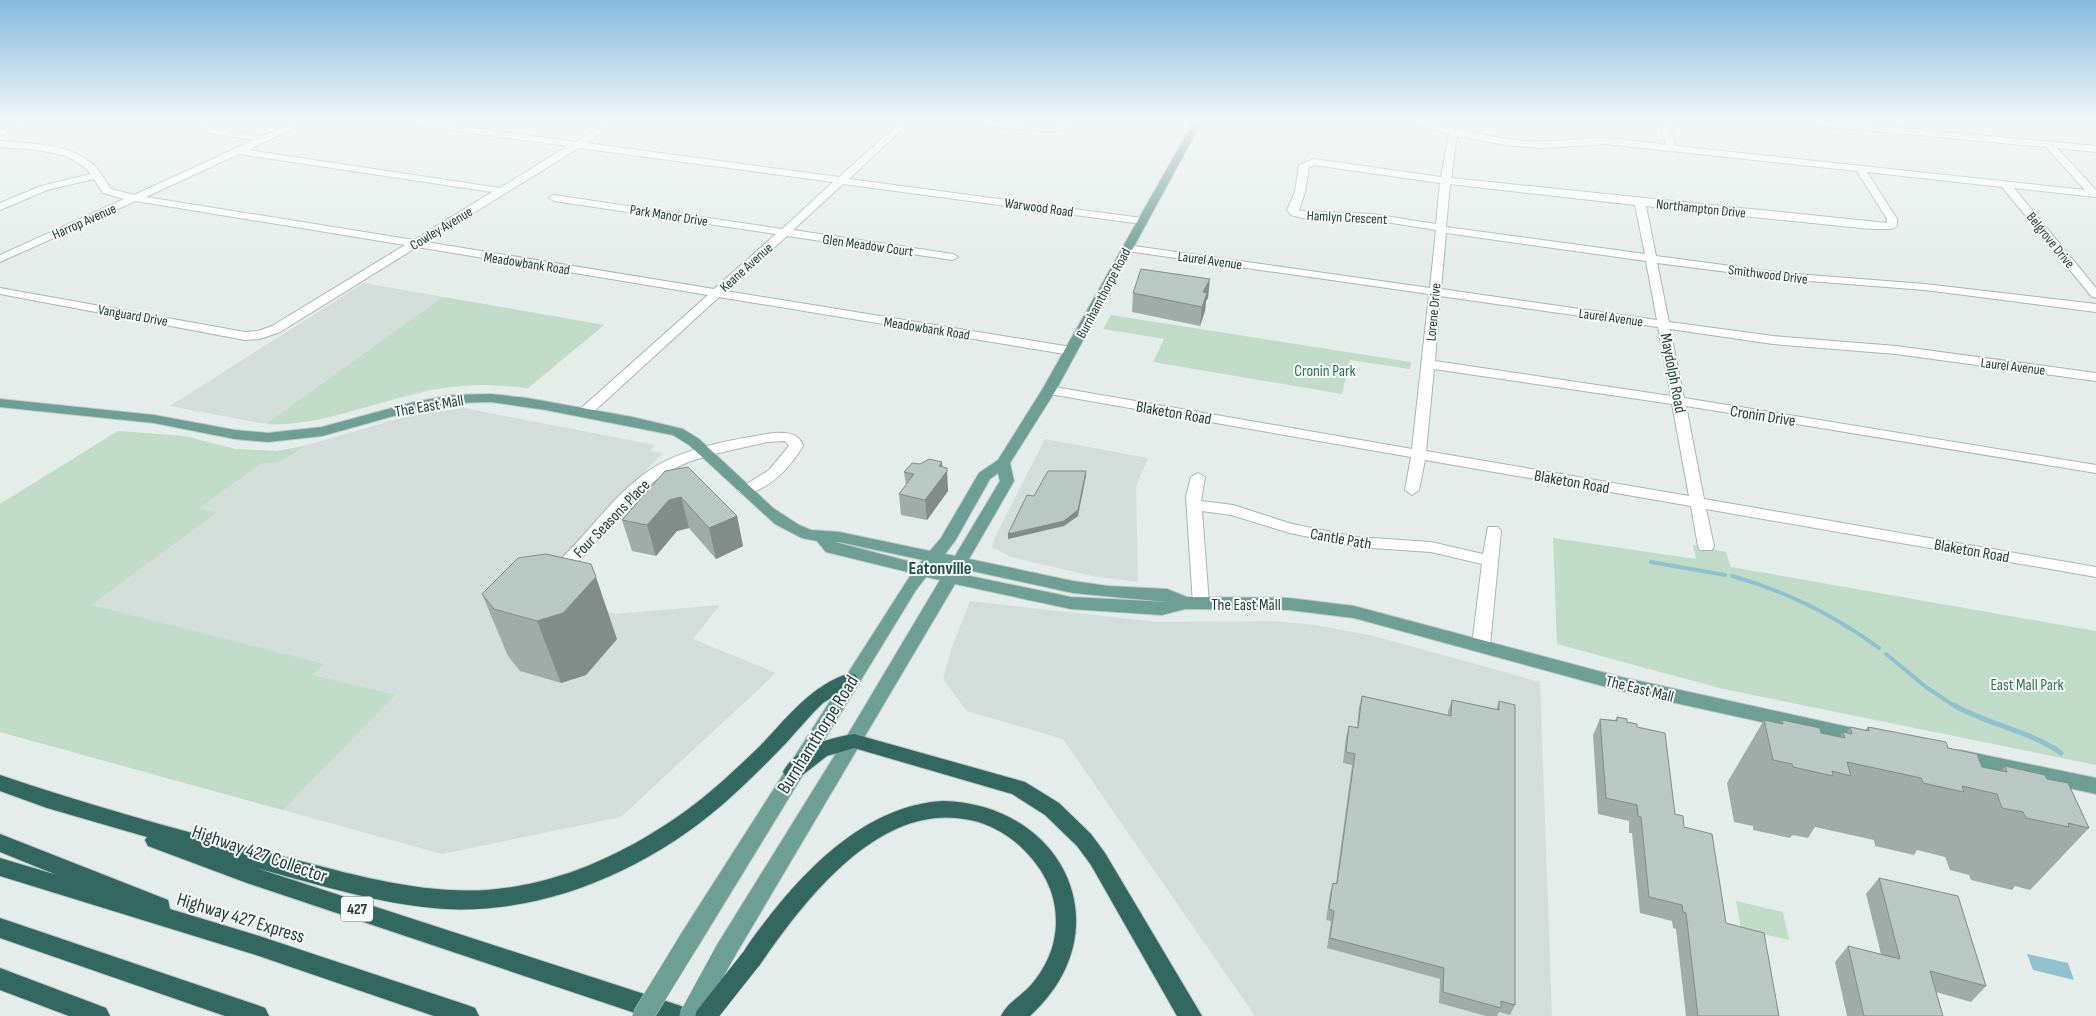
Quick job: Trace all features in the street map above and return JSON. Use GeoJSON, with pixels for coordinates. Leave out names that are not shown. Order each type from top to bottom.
{"type":"FeatureCollection","features":[{"type":"Feature","properties":{"kind":"highway"},"geometry":{"type":"LineString","coordinates":[[38,796],[262,861],[401,894],[450,900],[529,893],[596,874],[656,842],[723,793],[756,762],[813,702],[850,680]]}},
{"type":"Feature","properties":{"kind":"highway"},"geometry":{"type":"LineString","coordinates":[[793,772],[814,753],[830,744],[854,741],[1018,788],[1052,809],[1084,840],[1098,860],[1190,1016]]}},
{"type":"Feature","properties":{"kind":"highway","name":"Highway 427 Collector"},"geometry":{"type":"LineString","coordinates":[[0,783],[247,874],[637,1008],[678,1016]]}},
{"type":"Feature","properties":{"kind":"highway"},"geometry":{"type":"LineString","coordinates":[[706,1016],[799,898],[830,866],[863,839],[891,822],[913,814],[938,809],[973,812],[1009,826],[1035,844],[1058,874],[1064,894],[1068,931],[1057,966],[1038,994],[1013,1016]]}},
{"type":"Feature","properties":{"kind":"highway"},"geometry":{"type":"LineString","coordinates":[[0,843],[259,946]]}},
{"type":"Feature","properties":{"kind":"highway","name":"Highway 427 Express"},"geometry":{"type":"LineString","coordinates":[[0,867],[259,946],[467,1016]]}},
{"type":"Feature","properties":{"kind":"highway"},"geometry":{"type":"LineString","coordinates":[[0,928],[257,1016]]}},
{"type":"Feature","properties":{"kind":"highway"},"geometry":{"type":"LineString","coordinates":[[0,979],[98,1016]]}},
{"type":"Feature","properties":{"kind":"highway"},"geometry":{"type":"LineString","coordinates":[[637,1008],[722,1016]]}},
{"type":"Feature","properties":{"kind":"main road","name":"Burnhamthorpe Road"},"geometry":{"type":"LineString","coordinates":[[637,1008],[689,941],[850,680],[928,563],[947,541],[984,476],[1003,462],[1049,390],[1171,168]]}},
{"type":"Feature","properties":{"kind":"main road","name":"The East Mall"},"geometry":{"type":"LineString","coordinates":[[0,404],[40,410],[152,419],[187,424],[250,438],[286,437],[317,432],[424,404],[477,397],[508,398],[678,432],[694,442],[744,490],[788,527],[823,539],[832,548],[928,563],[959,561],[1073,587],[1108,592],[1167,595],[1193,604]]}},
{"type":"Feature","properties":{"kind":"main road","name":"Burnhamthorpe Road"},"geometry":{"type":"LineString","coordinates":[[690,1016],[725,952],[854,741],[1007,481],[1003,462]]}},
{"type":"Feature","properties":{"kind":"main road","name":"The East Mall"},"geometry":{"type":"LineString","coordinates":[[928,563],[949,577],[1071,603],[1162,609],[1193,604],[1289,604],[1341,609],[1374,616],[1621,684],[1882,742]]}},
{"type":"Feature","properties":{"kind":"main road"},"geometry":{"type":"LineString","coordinates":[[1946,755],[2096,786]]}},
{"type":"Feature","properties":{"kind":"street","name":"Meadowbank Road"},"geometry":{"type":"LineString","coordinates":[[91,168],[98,175],[107,191],[136,198],[1071,351]]}},
{"type":"Feature","properties":{"kind":"street","name":"Harrop Avenue"},"geometry":{"type":"LineString","coordinates":[[0,259],[200,168]]}},
{"type":"Feature","properties":{"kind":"street"},"geometry":{"type":"LineString","coordinates":[[352,168],[502,191]]}},
{"type":"Feature","properties":{"kind":"street","name":"Cowley Avenue"},"geometry":{"type":"LineString","coordinates":[[265,334],[539,168]]}},
{"type":"Feature","properties":{"kind":"street","name":"Warwood Road"},"geometry":{"type":"LineString","coordinates":[[749,168],[1142,221]]}},
{"type":"Feature","properties":{"kind":"street","name":"Keane Avenue"},"geometry":{"type":"LineString","coordinates":[[584,413],[856,168]]}},
{"type":"Feature","properties":{"kind":"street","name":"Hamlyn Crescent"},"geometry":{"type":"LineString","coordinates":[[1303,168],[1301,187],[1292,210],[1295,213],[1302,215],[1373,217],[1427,224],[1442,229]]}},
{"type":"Feature","properties":{"kind":"street","name":"Hamlyn Crescent"},"geometry":{"type":"LineString","coordinates":[[1357,168],[1446,181]]}},
{"type":"Feature","properties":{"kind":"street","name":"Lorene Drive"},"geometry":{"type":"LineString","coordinates":[[1412,490],[1419,454],[1448,168]]}},
{"type":"Feature","properties":{"kind":"street"},"geometry":{"type":"LineString","coordinates":[[1848,168],[2095,194]]}},
{"type":"Feature","properties":{"kind":"street"},"geometry":{"type":"LineString","coordinates":[[2071,168],[2095,194]]}},
{"type":"Feature","properties":{"kind":"street","name":"Northampton Drive"},"geometry":{"type":"LineString","coordinates":[[1446,181],[1871,226],[1892,226],[1892,219],[1862,170]]}},
{"type":"Feature","properties":{"kind":"street"},"geometry":{"type":"LineString","coordinates":[[0,207],[44,188],[98,175]]}},
{"type":"Feature","properties":{"kind":"street","name":"Belgrove Drive"},"geometry":{"type":"LineString","coordinates":[[2006,185],[2096,295]]}},
{"type":"Feature","properties":{"kind":"street","name":"Park Manor Drive"},"geometry":{"type":"LineString","coordinates":[[554,198],[784,233]]}},
{"type":"Feature","properties":{"kind":"street","name":"Maydolph Road"},"geometry":{"type":"LineString","coordinates":[[1640,202],[1650,260],[1680,402],[1706,546]]}},
{"type":"Feature","properties":{"kind":"street","name":"Smithwood Drive"},"geometry":{"type":"LineString","coordinates":[[1442,229],[1650,260],[1807,279],[1925,287],[2096,308]]}},
{"type":"Feature","properties":{"kind":"street","name":"Glen Meadow Court"},"geometry":{"type":"LineString","coordinates":[[784,233],[953,258]]}},
{"type":"Feature","properties":{"kind":"street","name":"Laurel Avenue"},"geometry":{"type":"LineString","coordinates":[[1127,248],[1774,340],[1896,350],[2096,377]]}},
{"type":"Feature","properties":{"kind":"street","name":"Vanguard Drive"},"geometry":{"type":"LineString","coordinates":[[0,291],[245,336],[265,334]]}},
{"type":"Feature","properties":{"kind":"street","name":"Cronin Drive"},"geometry":{"type":"LineString","coordinates":[[1429,364],[2096,469]]}},
{"type":"Feature","properties":{"kind":"street","name":"Blaketon Road"},"geometry":{"type":"LineString","coordinates":[[1049,390],[2096,572]]}},
{"type":"Feature","properties":{"kind":"street","name":"Four Seasons Place"},"geometry":{"type":"LineString","coordinates":[[548,579],[565,565],[648,478],[663,468],[705,452],[774,438],[786,437],[795,441],[796,446],[793,452],[773,476],[744,490]]}},
{"type":"Feature","properties":{"kind":"street"},"geometry":{"type":"LineString","coordinates":[[1193,604],[1195,505],[1193,490],[1198,477]]}},
{"type":"Feature","properties":{"kind":"street","name":"Cantle Path"},"geometry":{"type":"LineString","coordinates":[[1195,505],[1233,510],[1290,528],[1357,542],[1431,547],[1489,561]]}},
{"type":"Feature","properties":{"kind":"street"},"geometry":{"type":"LineString","coordinates":[[1481,645],[1493,531]]}},
{"type":"Feature","properties":{"kind":"shaded area"},"geometry":{"type":"Polygon","coordinates":[[[364,283],[604,325],[528,388],[475,384],[436,389],[313,420],[288,424],[260,423],[170,406],[364,283]]]}},
{"type":"Feature","properties":{"kind":"shaded area"},"geometry":{"type":"Polygon","coordinates":[[[464,408],[655,445],[650,451],[663,453],[563,558],[593,608],[616,614],[720,605],[693,639],[776,673],[621,817],[442,854],[0,732],[0,504],[118,431],[184,436],[235,449],[277,451],[304,446],[408,416],[464,408]]]}},
{"type":"Feature","properties":{"kind":"shaded area"},"geometry":{"type":"Polygon","coordinates":[[[1045,439],[1148,458],[1136,487],[1138,582],[1092,576],[1011,557],[992,547],[995,537],[1045,439]]]}},
{"type":"Feature","properties":{"kind":"shaded area"},"geometry":{"type":"Polygon","coordinates":[[[970,601],[1156,622],[1273,621],[1315,625],[1374,636],[1540,682],[1552,1016],[1255,1016],[1063,739],[967,711],[943,679],[952,647],[970,601]]]}},
{"type":"Feature","properties":{"kind":"green space"},"geometry":{"type":"Polygon","coordinates":[[[443,297],[604,325],[528,388],[501,385],[446,387],[419,392],[343,414],[305,422],[266,424],[443,297]]]}},
{"type":"Feature","properties":{"kind":"green space","name":"Cronin Park"},"geometry":{"type":"Polygon","coordinates":[[[1111,315],[1411,362],[1410,369],[1350,360],[1342,394],[1153,362],[1164,339],[1103,329],[1111,315]]]}},
{"type":"Feature","properties":{"kind":"green space"},"geometry":{"type":"Polygon","coordinates":[[[118,431],[184,436],[235,449],[277,451],[304,446],[284,459],[262,463],[199,508],[216,513],[91,605],[324,664],[312,675],[395,695],[283,810],[0,732],[0,504],[118,431]]]}},
{"type":"Feature","properties":{"kind":"green space","name":"East Mall Park"},"geometry":{"type":"Polygon","coordinates":[[[1553,538],[1696,559],[1693,545],[1726,552],[1731,567],[2096,631],[2096,765],[1723,689],[1557,644],[1553,538]]]}},
{"type":"Feature","properties":{"kind":"green space"},"geometry":{"type":"Polygon","coordinates":[[[1736,901],[1783,912],[1789,940],[1741,929],[1736,901]]]}},
{"type":"Feature","properties":{"kind":"water"},"geometry":{"type":"Polygon","coordinates":[[[2027,954],[2068,963],[2074,980],[2033,970],[2027,954]]]}},
{"type":"Feature","properties":{"kind":"building"},"geometry":{"type":"Polygon","coordinates":[[[1141,269],[1210,279],[1203,292],[1207,293],[1202,307],[1133,293],[1141,269]]]}},
{"type":"Feature","properties":{"kind":"building"},"geometry":{"type":"Polygon","coordinates":[[[929,459],[942,462],[939,466],[947,468],[947,471],[925,500],[899,494],[914,474],[904,472],[912,463],[920,464],[929,459]]]}},
{"type":"Feature","properties":{"kind":"building"},"geometry":{"type":"Polygon","coordinates":[[[688,467],[737,516],[709,528],[681,497],[669,500],[647,525],[622,520],[665,471],[688,467]]]}},
{"type":"Feature","properties":{"kind":"building"},"geometry":{"type":"Polygon","coordinates":[[[1048,471],[1086,471],[1078,510],[1064,521],[1008,534],[1027,495],[1034,496],[1048,471]]]}},
{"type":"Feature","properties":{"kind":"building"},"geometry":{"type":"Polygon","coordinates":[[[546,554],[591,564],[596,577],[563,613],[537,621],[494,609],[482,594],[518,558],[546,554]]]}},
{"type":"Feature","properties":{"kind":"building"},"geometry":{"type":"Polygon","coordinates":[[[1362,696],[1451,716],[1452,700],[1499,710],[1499,701],[1515,705],[1515,1005],[1501,1001],[1501,1008],[1443,992],[1444,968],[1330,938],[1334,911],[1329,909],[1333,883],[1337,884],[1355,754],[1346,752],[1349,726],[1358,728],[1362,696]]]}},
{"type":"Feature","properties":{"kind":"building"},"geometry":{"type":"Polygon","coordinates":[[[1617,717],[1637,724],[1637,727],[1665,733],[1675,814],[1683,816],[1684,827],[1712,834],[1726,923],[1764,933],[1779,1016],[1698,1016],[1686,913],[1683,912],[1682,905],[1649,897],[1641,817],[1638,816],[1637,805],[1606,798],[1600,719],[1617,721],[1617,717]]]}},
{"type":"Feature","properties":{"kind":"building"},"geometry":{"type":"Polygon","coordinates":[[[1764,720],[1783,724],[1782,720],[1820,728],[1821,733],[1845,738],[1843,732],[1852,734],[1850,727],[1869,731],[1868,727],[1946,742],[1948,748],[1977,754],[1982,767],[2007,772],[2005,766],[2045,775],[2047,779],[2068,783],[2089,828],[2068,823],[2069,827],[2026,818],[2023,812],[2002,808],[1997,794],[1962,786],[1964,792],[1923,783],[1921,778],[1847,762],[1851,776],[1832,771],[1833,776],[1793,767],[1792,764],[1773,760],[1764,720]]]}},
{"type":"Feature","properties":{"kind":"building"},"geometry":{"type":"Polygon","coordinates":[[[1879,878],[1958,896],[1986,986],[1930,971],[1943,1016],[1864,1016],[1848,946],[1900,959],[1879,878]]]}},
{"type":"Feature","properties":{"kind":"waterway"},"geometry":{"type":"LineString","coordinates":[[1651,562],[1725,575]]}},
{"type":"Feature","properties":{"kind":"waterway"},"geometry":{"type":"LineString","coordinates":[[1732,576],[1771,589],[1809,605],[1845,625],[1879,648]]}},
{"type":"Feature","properties":{"kind":"waterway"},"geometry":{"type":"LineString","coordinates":[[1886,654],[1926,687],[1956,707]]}},
{"type":"Feature","properties":{"kind":"waterway"},"geometry":{"type":"LineString","coordinates":[[1954,705],[1980,718],[2022,733],[2061,753]]}},
{"type":"Feature","properties":{"kind":"district","name":"Eatonville"},"geometry":{"type":"Point","coordinates":[940,568]}}]}
